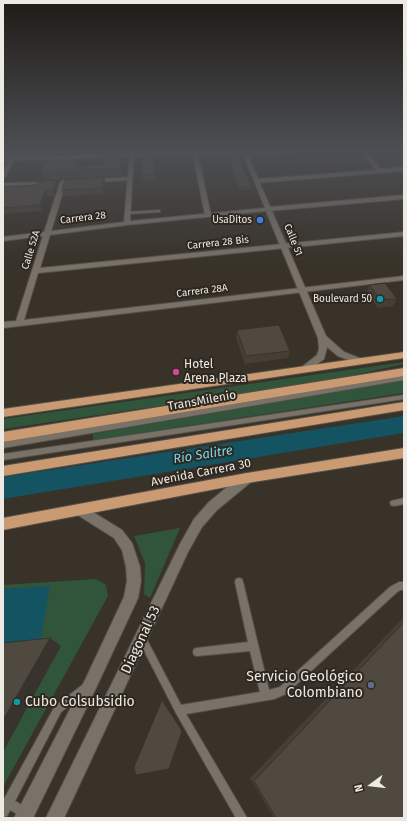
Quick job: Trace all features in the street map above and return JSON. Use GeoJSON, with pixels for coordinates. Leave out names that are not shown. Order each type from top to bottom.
{"type":"FeatureCollection","features":[{"type":"Feature","properties":{"kind":"highway"},"geometry":{"type":"LineString","coordinates":[[3,413],[404,355]]}},
{"type":"Feature","properties":{"kind":"highway"},"geometry":{"type":"LineString","coordinates":[[3,437],[404,372]]}},
{"type":"Feature","properties":{"kind":"highway"},"geometry":{"type":"LineString","coordinates":[[3,471],[404,406]]}},
{"type":"Feature","properties":{"kind":"highway","name":"Avenida Carrera 30"},"geometry":{"type":"LineString","coordinates":[[3,524],[247,478],[404,453]]}},
{"type":"Feature","properties":{"kind":"street","name":"Calle 52A"},"geometry":{"type":"LineString","coordinates":[[19,323],[61,189]]}},
{"type":"Feature","properties":{"kind":"street"},"geometry":{"type":"LineString","coordinates":[[127,223],[129,189]]}},
{"type":"Feature","properties":{"kind":"street"},"geometry":{"type":"LineString","coordinates":[[203,189],[208,215]]}},
{"type":"Feature","properties":{"kind":"street","name":"Calle 51"},"geometry":{"type":"LineString","coordinates":[[261,189],[322,338],[323,349],[321,357],[306,368]]}},
{"type":"Feature","properties":{"kind":"street","name":"Carrera 28"},"geometry":{"type":"LineString","coordinates":[[3,239],[127,223],[404,198]]}},
{"type":"Feature","properties":{"kind":"street","name":"Carrera 28 Bis"},"geometry":{"type":"LineString","coordinates":[[35,272],[404,234]]}},
{"type":"Feature","properties":{"kind":"street","name":"Carrera 28A"},"geometry":{"type":"LineString","coordinates":[[3,325],[404,278]]}},
{"type":"Feature","properties":{"kind":"street","name":"Calle 51"},"geometry":{"type":"LineString","coordinates":[[322,338],[341,354],[359,361]]}},
{"type":"Feature","properties":{"kind":"street","name":"Diagonal 53"},"geometry":{"type":"LineString","coordinates":[[55,818],[142,639],[184,548],[198,523],[213,506],[247,478]]}},
{"type":"Feature","properties":{"kind":"street","name":"Diagonal 53"},"geometry":{"type":"LineString","coordinates":[[24,816],[91,683],[131,598],[134,581],[133,567],[128,548],[118,534],[80,510]]}},
{"type":"Feature","properties":{"kind":"lane"},"geometry":{"type":"LineString","coordinates":[[127,213],[159,211]]}},
{"type":"Feature","properties":{"kind":"lane","name":"TransMilenio"},"geometry":{"type":"LineString","coordinates":[[3,445],[404,378]]}},
{"type":"Feature","properties":{"kind":"lane","name":"TransMilenio"},"geometry":{"type":"LineString","coordinates":[[3,457],[404,396]]}},
{"type":"Feature","properties":{"kind":"lane"},"geometry":{"type":"LineString","coordinates":[[394,503],[404,502]]}},
{"type":"Feature","properties":{"kind":"lane"},"geometry":{"type":"LineString","coordinates":[[239,582],[265,695]]}},
{"type":"Feature","properties":{"kind":"lane"},"geometry":{"type":"LineString","coordinates":[[179,710],[279,693],[288,688],[393,590],[399,586],[404,586]]}},
{"type":"Feature","properties":{"kind":"lane"},"geometry":{"type":"LineString","coordinates":[[142,639],[179,710],[242,818]]}},
{"type":"Feature","properties":{"kind":"lane"},"geometry":{"type":"LineString","coordinates":[[197,652],[254,646]]}},
{"type":"Feature","properties":{"kind":"lane"},"geometry":{"type":"LineString","coordinates":[[24,816],[6,808],[58,709],[91,683]]}},
{"type":"Feature","properties":{"kind":"green space"},"geometry":{"type":"Polygon","coordinates":[[[404,362],[404,364],[322,382],[3,429],[3,419],[404,362]]]}},
{"type":"Feature","properties":{"kind":"green space"},"geometry":{"type":"Polygon","coordinates":[[[404,380],[404,393],[93,440],[93,434],[404,380]]]}},
{"type":"Feature","properties":{"kind":"green space"},"geometry":{"type":"Polygon","coordinates":[[[180,528],[150,598],[144,594],[145,563],[134,536],[180,528]]]}},
{"type":"Feature","properties":{"kind":"green space"},"geometry":{"type":"Polygon","coordinates":[[[96,579],[106,585],[108,596],[3,787],[3,585],[96,579]]]}},
{"type":"Feature","properties":{"kind":"water","name":"Río Salitre"},"geometry":{"type":"Polygon","coordinates":[[[404,416],[404,433],[3,499],[3,477],[404,416]]]}},
{"type":"Feature","properties":{"kind":"water"},"geometry":{"type":"Polygon","coordinates":[[[50,586],[40,645],[3,648],[3,589],[50,586]]]}},
{"type":"Feature","properties":{"kind":"building"},"geometry":{"type":"Polygon","coordinates":[[[3,189],[53,189],[45,191],[40,205],[3,208],[3,189]]]}},
{"type":"Feature","properties":{"kind":"building"},"geometry":{"type":"Polygon","coordinates":[[[385,283],[397,299],[381,300],[369,285],[385,283]]]}},
{"type":"Feature","properties":{"kind":"building"},"geometry":{"type":"Polygon","coordinates":[[[279,325],[290,351],[246,356],[237,330],[279,325]]]}},
{"type":"Feature","properties":{"kind":"building","name":"Servicio Geológico Colombiano"},"geometry":{"type":"Polygon","coordinates":[[[404,622],[404,818],[276,818],[254,781],[404,622]]]}},
{"type":"Feature","properties":{"kind":"building"},"geometry":{"type":"Polygon","coordinates":[[[50,638],[3,720],[3,643],[50,638]]]}},
{"type":"Feature","properties":{"kind":"building"},"geometry":{"type":"Polygon","coordinates":[[[162,700],[182,731],[169,769],[136,775],[134,767],[162,700]]]}},
{"type":"Feature","properties":{"kind":"place","name":"UsaDitos"},"geometry":{"type":"Point","coordinates":[260,220]}},
{"type":"Feature","properties":{"kind":"place","name":"Boulevard 50"},"geometry":{"type":"Point","coordinates":[380,299]}},
{"type":"Feature","properties":{"kind":"place","name":"Hotel Arena Plaza"},"geometry":{"type":"Point","coordinates":[176,372]}},
{"type":"Feature","properties":{"kind":"place","name":"Servicio Geológico Colombiano"},"geometry":{"type":"Point","coordinates":[371,685]}},
{"type":"Feature","properties":{"kind":"place","name":"Cubo Colsubsidio"},"geometry":{"type":"Point","coordinates":[17,702]}}]}
